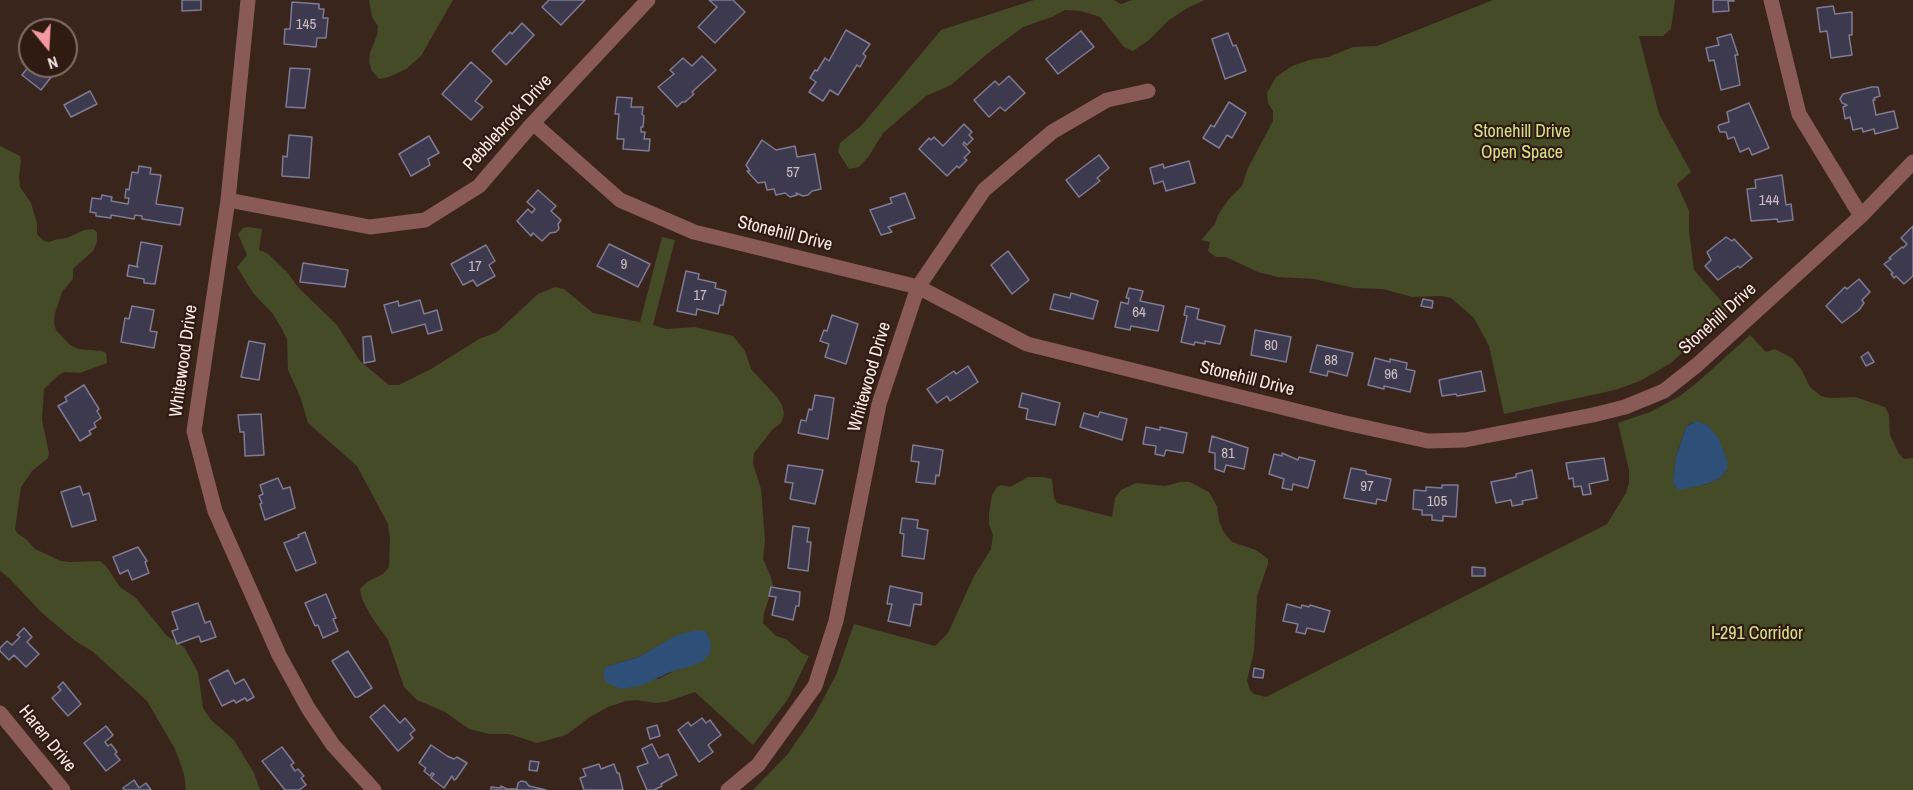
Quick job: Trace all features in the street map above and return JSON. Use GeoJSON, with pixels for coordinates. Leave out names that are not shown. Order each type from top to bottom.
{"type":"FeatureCollection","features":[{"type":"Feature","properties":{"kind":"street","name":"Whitewood Drive"},"geometry":{"type":"LineString","coordinates":[[248,0],[228,200],[194,431],[215,511],[279,655],[308,708],[333,745],[374,790]]}},
{"type":"Feature","properties":{"kind":"street","name":"Pebblebrook Drive"},"geometry":{"type":"LineString","coordinates":[[228,200],[370,226],[425,220],[479,186],[533,123],[648,0]]}},
{"type":"Feature","properties":{"kind":"street"},"geometry":{"type":"LineString","coordinates":[[1771,0],[1800,114],[1861,216]]}},
{"type":"Feature","properties":{"kind":"street","name":"Whitewood Drive"},"geometry":{"type":"LineString","coordinates":[[729,790],[758,765],[815,686],[836,621],[879,404],[918,287],[984,190],[1052,132],[1107,100],[1148,91]]}},
{"type":"Feature","properties":{"kind":"street","name":"Stonehill Drive"},"geometry":{"type":"LineString","coordinates":[[533,123],[620,201],[694,232],[918,287],[1027,344],[1341,422],[1428,441],[1465,440],[1625,407],[1664,391],[1697,365],[1861,216],[1913,162]]}},
{"type":"Feature","properties":{"kind":"street","name":"Haren Drive"},"geometry":{"type":"LineString","coordinates":[[0,713],[63,790]]}},
{"type":"Feature","properties":{"kind":"green space"},"geometry":{"type":"Polygon","coordinates":[[[369,0],[453,0],[421,56],[406,69],[379,79],[372,71],[369,62],[378,26],[372,17],[369,0]]]}},
{"type":"Feature","properties":{"kind":"green space"},"geometry":{"type":"Polygon","coordinates":[[[1034,0],[1114,0],[1121,4],[1132,0],[1205,0],[1169,20],[1149,40],[1133,51],[1124,47],[1100,17],[1081,11],[1065,10],[1023,27],[951,85],[926,96],[883,133],[869,156],[859,167],[849,169],[838,152],[840,143],[862,125],[941,30],[1034,0]]]}},
{"type":"Feature","properties":{"kind":"green space","name":"Stonehill Drive Open Space"},"geometry":{"type":"Polygon","coordinates":[[[1493,0],[1675,0],[1671,29],[1663,36],[1639,36],[1659,114],[1691,172],[1677,184],[1689,211],[1694,270],[1729,310],[1671,363],[1640,381],[1615,390],[1504,414],[1489,346],[1474,318],[1451,298],[1412,297],[1383,289],[1354,288],[1314,279],[1278,277],[1258,272],[1226,257],[1216,257],[1208,251],[1210,242],[1201,240],[1215,224],[1229,199],[1242,186],[1248,168],[1273,121],[1273,111],[1268,103],[1267,93],[1276,77],[1292,66],[1328,57],[1353,47],[1377,46],[1493,0]]]}},
{"type":"Feature","properties":{"kind":"green space"},"geometry":{"type":"Polygon","coordinates":[[[0,146],[20,156],[20,187],[31,203],[37,223],[37,234],[44,241],[67,238],[84,230],[93,229],[97,232],[97,242],[93,251],[73,269],[73,279],[62,292],[54,323],[56,330],[70,345],[78,349],[102,351],[106,353],[107,363],[80,373],[64,372],[44,389],[42,420],[48,458],[32,471],[21,487],[15,529],[35,549],[61,561],[100,561],[120,587],[136,598],[167,636],[184,647],[198,672],[203,708],[211,720],[234,740],[254,773],[260,790],[186,790],[184,774],[175,749],[147,701],[93,652],[74,640],[41,612],[0,571],[0,146]]]}},
{"type":"Feature","properties":{"kind":"green space"},"geometry":{"type":"Polygon","coordinates":[[[243,228],[262,229],[259,250],[267,253],[287,272],[298,287],[337,325],[360,361],[389,385],[399,385],[431,369],[479,339],[497,332],[538,294],[555,287],[564,289],[593,313],[640,322],[662,237],[675,240],[653,325],[666,329],[695,327],[733,336],[745,351],[751,369],[777,397],[784,414],[781,423],[773,429],[754,453],[753,463],[761,489],[765,540],[763,559],[773,586],[763,623],[776,636],[786,639],[809,656],[788,699],[753,745],[695,692],[666,702],[626,701],[608,707],[590,717],[566,735],[537,743],[509,734],[489,734],[469,729],[445,712],[417,700],[404,687],[388,640],[371,616],[362,599],[360,589],[367,582],[383,574],[389,567],[388,524],[357,466],[308,423],[300,396],[288,370],[287,339],[273,314],[253,293],[237,267],[247,255],[238,234],[243,228]],[[649,651],[639,657],[608,666],[658,679],[672,672],[649,651]]]}},
{"type":"Feature","properties":{"kind":"green space","name":"I-291 Corridor"},"geometry":{"type":"Polygon","coordinates":[[[1750,335],[1766,352],[1775,349],[1792,358],[1801,369],[1810,387],[1821,396],[1855,397],[1885,407],[1889,415],[1890,435],[1899,454],[1904,459],[1913,458],[1913,790],[753,790],[787,755],[814,716],[836,675],[854,624],[935,646],[948,633],[974,576],[991,549],[993,535],[989,524],[989,514],[992,495],[1001,485],[1010,487],[1028,477],[1052,479],[1054,498],[1057,503],[1112,517],[1115,498],[1121,490],[1136,483],[1165,486],[1190,482],[1209,492],[1217,506],[1223,531],[1232,542],[1256,550],[1268,559],[1257,596],[1254,651],[1247,681],[1254,694],[1266,697],[1607,524],[1626,493],[1629,483],[1629,470],[1618,423],[1650,412],[1680,396],[1750,335]],[[1693,422],[1686,427],[1676,457],[1674,476],[1705,485],[1720,478],[1727,470],[1727,460],[1717,437],[1707,425],[1693,422]]]}},
{"type":"Feature","properties":{"kind":"water"},"geometry":{"type":"Polygon","coordinates":[[[1696,421],[1707,425],[1718,437],[1727,460],[1727,470],[1720,478],[1707,484],[1678,490],[1673,483],[1676,457],[1686,427],[1696,421]]]}},
{"type":"Feature","properties":{"kind":"water"},"geometry":{"type":"Polygon","coordinates":[[[697,630],[706,631],[711,644],[710,653],[703,661],[675,670],[640,686],[621,689],[607,683],[604,678],[604,669],[608,666],[639,657],[677,635],[697,630]]]}},
{"type":"Feature","properties":{"kind":"building"},"geometry":{"type":"Polygon","coordinates":[[[182,0],[201,0],[201,10],[182,11],[182,0]]]}},
{"type":"Feature","properties":{"kind":"building"},"geometry":{"type":"Polygon","coordinates":[[[549,0],[585,0],[561,25],[542,7],[549,0]]]}},
{"type":"Feature","properties":{"kind":"building"},"geometry":{"type":"Polygon","coordinates":[[[709,0],[733,0],[745,12],[715,43],[698,27],[717,7],[709,0]]]}},
{"type":"Feature","properties":{"kind":"building"},"geometry":{"type":"Polygon","coordinates":[[[1713,0],[1734,1],[1728,1],[1729,11],[1713,12],[1713,0]]]}},
{"type":"Feature","properties":{"kind":"building"},"geometry":{"type":"Polygon","coordinates":[[[292,2],[319,4],[319,9],[324,9],[323,18],[328,18],[326,38],[317,38],[316,47],[284,44],[285,29],[290,29],[292,2]]]}},
{"type":"Feature","properties":{"kind":"building"},"geometry":{"type":"Polygon","coordinates":[[[1833,6],[1835,14],[1852,12],[1852,35],[1849,35],[1852,55],[1831,58],[1827,31],[1820,32],[1817,8],[1833,6]]]}},
{"type":"Feature","properties":{"kind":"building"},"geometry":{"type":"Polygon","coordinates":[[[522,23],[534,35],[506,65],[492,51],[522,23]]]}},
{"type":"Feature","properties":{"kind":"building"},"geometry":{"type":"Polygon","coordinates":[[[846,30],[870,44],[863,54],[866,56],[860,67],[857,65],[838,95],[830,90],[823,101],[809,92],[816,82],[810,78],[825,58],[829,61],[846,30]]]}},
{"type":"Feature","properties":{"kind":"building"},"geometry":{"type":"Polygon","coordinates":[[[1081,31],[1094,47],[1058,74],[1046,59],[1081,31]]]}},
{"type":"Feature","properties":{"kind":"building"},"geometry":{"type":"Polygon","coordinates":[[[1228,33],[1233,46],[1236,45],[1246,71],[1225,79],[1212,39],[1228,33]]]}},
{"type":"Feature","properties":{"kind":"building"},"geometry":{"type":"Polygon","coordinates":[[[1731,34],[1738,55],[1735,55],[1740,85],[1721,90],[1714,60],[1709,61],[1706,48],[1719,45],[1717,38],[1731,34]]]}},
{"type":"Feature","properties":{"kind":"building"},"geometry":{"type":"Polygon","coordinates":[[[702,56],[716,70],[692,92],[694,94],[677,107],[658,87],[674,74],[670,70],[683,58],[692,66],[702,56]]]}},
{"type":"Feature","properties":{"kind":"building"},"geometry":{"type":"Polygon","coordinates":[[[471,62],[492,81],[475,101],[483,107],[471,120],[442,94],[471,62]]]}},
{"type":"Feature","properties":{"kind":"building"},"geometry":{"type":"Polygon","coordinates":[[[290,68],[310,69],[305,108],[286,107],[290,68]]]}},
{"type":"Feature","properties":{"kind":"building"},"geometry":{"type":"Polygon","coordinates":[[[1009,76],[1025,93],[1005,111],[1000,107],[989,117],[974,100],[995,81],[999,85],[1009,76]]]}},
{"type":"Feature","properties":{"kind":"building"},"geometry":{"type":"Polygon","coordinates":[[[26,78],[50,78],[41,90],[26,78]]]}},
{"type":"Feature","properties":{"kind":"building"},"geometry":{"type":"Polygon","coordinates":[[[1878,87],[1880,96],[1873,100],[1876,115],[1894,111],[1898,128],[1875,134],[1874,129],[1863,132],[1862,128],[1853,130],[1850,117],[1845,119],[1843,107],[1847,105],[1840,99],[1843,94],[1878,87]]]}},
{"type":"Feature","properties":{"kind":"building"},"geometry":{"type":"Polygon","coordinates":[[[90,91],[97,104],[71,117],[64,105],[90,91]]]}},
{"type":"Feature","properties":{"kind":"building"},"geometry":{"type":"Polygon","coordinates":[[[617,97],[632,98],[631,107],[643,107],[641,132],[645,132],[644,139],[650,139],[649,151],[623,149],[624,139],[617,139],[619,114],[615,114],[617,97]]]}},
{"type":"Feature","properties":{"kind":"building"},"geometry":{"type":"Polygon","coordinates":[[[1229,102],[1246,113],[1232,138],[1227,135],[1219,148],[1203,138],[1211,125],[1214,127],[1229,102]]]}},
{"type":"Feature","properties":{"kind":"building"},"geometry":{"type":"Polygon","coordinates":[[[1749,103],[1769,148],[1752,155],[1749,148],[1740,152],[1734,137],[1728,139],[1726,132],[1720,132],[1718,127],[1729,122],[1727,112],[1749,103]]]}},
{"type":"Feature","properties":{"kind":"building"},"geometry":{"type":"Polygon","coordinates":[[[964,124],[972,132],[969,135],[973,139],[967,145],[964,142],[963,144],[970,152],[964,158],[967,160],[947,176],[919,149],[929,138],[931,140],[934,137],[943,146],[964,124]]]}},
{"type":"Feature","properties":{"kind":"building"},"geometry":{"type":"Polygon","coordinates":[[[289,135],[312,137],[309,178],[282,176],[283,156],[287,157],[289,135]]]}},
{"type":"Feature","properties":{"kind":"building"},"geometry":{"type":"Polygon","coordinates":[[[429,136],[439,153],[428,159],[430,165],[411,176],[399,154],[429,136]]]}},
{"type":"Feature","properties":{"kind":"building"},"geometry":{"type":"Polygon","coordinates":[[[762,140],[776,150],[795,146],[797,157],[815,154],[821,189],[812,191],[808,195],[803,196],[796,193],[797,195],[790,197],[785,193],[776,195],[774,189],[767,190],[765,182],[758,183],[747,171],[750,171],[746,165],[762,140]]]}},
{"type":"Feature","properties":{"kind":"building"},"geometry":{"type":"Polygon","coordinates":[[[1099,155],[1109,168],[1097,178],[1100,181],[1079,197],[1066,180],[1099,155]]]}},
{"type":"Feature","properties":{"kind":"building"},"geometry":{"type":"Polygon","coordinates":[[[1189,161],[1195,183],[1166,191],[1163,181],[1154,184],[1150,168],[1163,164],[1164,168],[1189,161]]]}},
{"type":"Feature","properties":{"kind":"building"},"geometry":{"type":"Polygon","coordinates":[[[139,166],[151,168],[150,174],[161,175],[156,204],[183,208],[180,225],[142,219],[142,216],[135,215],[134,219],[111,215],[111,218],[96,216],[96,213],[90,212],[92,198],[101,199],[102,195],[112,197],[111,201],[128,204],[129,198],[125,198],[126,189],[129,190],[132,172],[138,173],[139,166]]]}},
{"type":"Feature","properties":{"kind":"building"},"geometry":{"type":"Polygon","coordinates":[[[1782,175],[1786,205],[1791,204],[1793,220],[1751,221],[1747,189],[1756,188],[1755,180],[1782,175]]]}},
{"type":"Feature","properties":{"kind":"building"},"geometry":{"type":"Polygon","coordinates":[[[538,190],[556,206],[551,211],[561,220],[558,224],[559,229],[550,233],[542,241],[533,233],[531,236],[517,221],[528,209],[532,213],[535,209],[527,202],[538,190]]]}},
{"type":"Feature","properties":{"kind":"building"},"geometry":{"type":"Polygon","coordinates":[[[905,193],[915,218],[888,227],[892,232],[881,235],[870,210],[892,203],[890,198],[905,193]]]}},
{"type":"Feature","properties":{"kind":"building"},"geometry":{"type":"Polygon","coordinates":[[[1913,226],[1913,276],[1904,284],[1896,276],[1894,278],[1891,274],[1893,273],[1884,264],[1907,244],[1901,238],[1913,226]]]}},
{"type":"Feature","properties":{"kind":"building"},"geometry":{"type":"Polygon","coordinates":[[[1726,237],[1732,241],[1734,239],[1752,258],[1740,268],[1738,266],[1718,280],[1705,266],[1711,260],[1707,252],[1726,237]]]}},
{"type":"Feature","properties":{"kind":"building"},"geometry":{"type":"Polygon","coordinates":[[[141,242],[162,246],[155,284],[144,283],[144,279],[127,276],[129,265],[138,267],[141,242]]]}},
{"type":"Feature","properties":{"kind":"building"},"geometry":{"type":"Polygon","coordinates":[[[609,244],[650,264],[638,287],[597,266],[609,244]]]}},
{"type":"Feature","properties":{"kind":"building"},"geometry":{"type":"Polygon","coordinates":[[[486,245],[495,261],[489,265],[495,276],[477,286],[473,280],[463,285],[451,264],[486,245]]]}},
{"type":"Feature","properties":{"kind":"building"},"geometry":{"type":"Polygon","coordinates":[[[1008,251],[1029,280],[1012,294],[991,265],[1008,251]]]}},
{"type":"Feature","properties":{"kind":"building"},"geometry":{"type":"Polygon","coordinates":[[[303,263],[348,270],[345,287],[300,282],[303,263]]]}},
{"type":"Feature","properties":{"kind":"building"},"geometry":{"type":"Polygon","coordinates":[[[686,271],[699,274],[698,279],[716,283],[715,288],[726,291],[718,314],[697,309],[696,315],[677,311],[686,271]]]}},
{"type":"Feature","properties":{"kind":"building"},"geometry":{"type":"Polygon","coordinates":[[[1859,279],[1870,292],[1862,300],[1864,303],[1859,310],[1842,323],[1826,306],[1845,287],[1847,289],[1859,279]]]}},
{"type":"Feature","properties":{"kind":"building"},"geometry":{"type":"Polygon","coordinates":[[[1129,288],[1143,291],[1140,301],[1164,306],[1158,331],[1131,326],[1130,330],[1115,327],[1121,302],[1128,304],[1129,298],[1126,298],[1129,288]]]}},
{"type":"Feature","properties":{"kind":"building"},"geometry":{"type":"Polygon","coordinates":[[[1071,293],[1098,301],[1093,319],[1050,309],[1054,294],[1070,298],[1071,293]]]}},
{"type":"Feature","properties":{"kind":"building"},"geometry":{"type":"Polygon","coordinates":[[[1423,299],[1433,301],[1432,308],[1421,306],[1423,299]]]}},
{"type":"Feature","properties":{"kind":"building"},"geometry":{"type":"Polygon","coordinates":[[[420,300],[424,314],[437,310],[442,330],[428,334],[425,324],[392,333],[384,305],[398,301],[399,306],[420,300]]]}},
{"type":"Feature","properties":{"kind":"building"},"geometry":{"type":"Polygon","coordinates":[[[132,306],[154,310],[150,331],[157,332],[154,348],[121,342],[125,318],[129,319],[132,306]]]}},
{"type":"Feature","properties":{"kind":"building"},"geometry":{"type":"Polygon","coordinates":[[[1186,306],[1199,309],[1197,319],[1225,326],[1220,344],[1205,341],[1205,344],[1195,342],[1194,345],[1181,342],[1187,316],[1184,315],[1186,306]]]}},
{"type":"Feature","properties":{"kind":"building"},"geometry":{"type":"Polygon","coordinates":[[[832,315],[858,324],[846,364],[825,357],[829,344],[820,341],[824,330],[827,331],[832,315]]]}},
{"type":"Feature","properties":{"kind":"building"},"geometry":{"type":"Polygon","coordinates":[[[1255,330],[1291,337],[1286,362],[1251,355],[1255,330]]]}},
{"type":"Feature","properties":{"kind":"building"},"geometry":{"type":"Polygon","coordinates":[[[371,336],[375,361],[364,363],[363,337],[371,336]]]}},
{"type":"Feature","properties":{"kind":"building"},"geometry":{"type":"Polygon","coordinates":[[[249,341],[265,344],[259,380],[241,377],[249,341]]]}},
{"type":"Feature","properties":{"kind":"building"},"geometry":{"type":"Polygon","coordinates":[[[1317,345],[1353,353],[1347,376],[1328,371],[1327,376],[1310,372],[1317,345]]]}},
{"type":"Feature","properties":{"kind":"building"},"geometry":{"type":"Polygon","coordinates":[[[1868,352],[1874,362],[1866,366],[1861,357],[1868,352]]]}},
{"type":"Feature","properties":{"kind":"building"},"geometry":{"type":"Polygon","coordinates":[[[1375,358],[1407,363],[1406,369],[1415,371],[1410,392],[1368,385],[1375,358]]]}},
{"type":"Feature","properties":{"kind":"building"},"geometry":{"type":"Polygon","coordinates":[[[968,366],[978,382],[950,401],[947,396],[937,403],[927,389],[954,371],[956,374],[968,366]]]}},
{"type":"Feature","properties":{"kind":"building"},"geometry":{"type":"Polygon","coordinates":[[[1481,371],[1485,391],[1442,396],[1439,380],[1481,371]]]}},
{"type":"Feature","properties":{"kind":"building"},"geometry":{"type":"Polygon","coordinates":[[[84,385],[99,409],[97,411],[101,418],[94,423],[96,427],[89,431],[91,434],[80,441],[58,406],[67,401],[65,397],[84,385]]]}},
{"type":"Feature","properties":{"kind":"building"},"geometry":{"type":"Polygon","coordinates":[[[1022,393],[1060,403],[1055,425],[1026,419],[1028,409],[1019,407],[1022,393]]]}},
{"type":"Feature","properties":{"kind":"building"},"geometry":{"type":"Polygon","coordinates":[[[815,395],[834,398],[828,439],[798,433],[801,420],[806,421],[809,409],[812,410],[815,395]]]}},
{"type":"Feature","properties":{"kind":"building"},"geometry":{"type":"Polygon","coordinates":[[[1100,412],[1127,419],[1122,440],[1080,427],[1084,413],[1098,417],[1100,412]]]}},
{"type":"Feature","properties":{"kind":"building"},"geometry":{"type":"Polygon","coordinates":[[[261,414],[264,455],[245,456],[244,432],[240,432],[238,415],[261,414]]]}},
{"type":"Feature","properties":{"kind":"building"},"geometry":{"type":"Polygon","coordinates":[[[1146,427],[1160,430],[1160,427],[1187,433],[1183,453],[1166,450],[1164,456],[1155,454],[1156,446],[1143,444],[1146,427]]]}},
{"type":"Feature","properties":{"kind":"building"},"geometry":{"type":"Polygon","coordinates":[[[1212,436],[1248,448],[1244,469],[1226,465],[1224,472],[1215,469],[1215,453],[1209,452],[1212,436]]]}},
{"type":"Feature","properties":{"kind":"building"},"geometry":{"type":"Polygon","coordinates":[[[913,445],[943,450],[939,476],[936,475],[935,484],[916,482],[919,462],[911,461],[913,445]]]}},
{"type":"Feature","properties":{"kind":"building"},"geometry":{"type":"Polygon","coordinates":[[[1282,453],[1298,460],[1299,457],[1315,461],[1308,488],[1293,484],[1292,490],[1282,488],[1284,479],[1269,474],[1274,454],[1282,456],[1282,453]]]}},
{"type":"Feature","properties":{"kind":"building"},"geometry":{"type":"Polygon","coordinates":[[[1604,458],[1608,480],[1589,484],[1591,494],[1583,495],[1581,486],[1574,487],[1573,478],[1569,479],[1566,463],[1604,458]]]}},
{"type":"Feature","properties":{"kind":"building"},"geometry":{"type":"Polygon","coordinates":[[[788,465],[823,470],[815,504],[790,499],[793,483],[785,482],[788,465]]]}},
{"type":"Feature","properties":{"kind":"building"},"geometry":{"type":"Polygon","coordinates":[[[1351,468],[1366,471],[1366,474],[1391,479],[1386,501],[1377,499],[1376,504],[1344,498],[1351,468]]]}},
{"type":"Feature","properties":{"kind":"building"},"geometry":{"type":"Polygon","coordinates":[[[1532,470],[1537,498],[1512,506],[1511,500],[1496,503],[1491,482],[1516,477],[1516,474],[1532,470]]]}},
{"type":"Feature","properties":{"kind":"building"},"geometry":{"type":"Polygon","coordinates":[[[278,478],[283,489],[290,487],[295,508],[265,520],[260,504],[262,503],[259,496],[263,494],[260,485],[278,478]]]}},
{"type":"Feature","properties":{"kind":"building"},"geometry":{"type":"Polygon","coordinates":[[[1442,485],[1458,485],[1456,517],[1443,516],[1443,521],[1432,520],[1432,515],[1422,515],[1422,510],[1413,509],[1414,490],[1426,491],[1426,487],[1442,488],[1442,485]]]}},
{"type":"Feature","properties":{"kind":"building"},"geometry":{"type":"Polygon","coordinates":[[[80,486],[83,495],[89,493],[96,520],[72,527],[61,492],[80,486]]]}},
{"type":"Feature","properties":{"kind":"building"},"geometry":{"type":"Polygon","coordinates":[[[902,518],[918,520],[917,528],[928,530],[924,559],[902,556],[904,534],[900,533],[902,518]]]}},
{"type":"Feature","properties":{"kind":"building"},"geometry":{"type":"Polygon","coordinates":[[[793,526],[809,528],[807,542],[811,542],[808,571],[788,568],[793,526]]]}},
{"type":"Feature","properties":{"kind":"building"},"geometry":{"type":"Polygon","coordinates":[[[305,532],[316,563],[296,571],[284,543],[305,532]]]}},
{"type":"Feature","properties":{"kind":"building"},"geometry":{"type":"Polygon","coordinates":[[[138,547],[147,561],[145,562],[149,573],[132,580],[128,570],[120,574],[113,557],[138,547]]]}},
{"type":"Feature","properties":{"kind":"building"},"geometry":{"type":"Polygon","coordinates":[[[1472,567],[1485,568],[1485,576],[1472,576],[1472,567]]]}},
{"type":"Feature","properties":{"kind":"building"},"geometry":{"type":"Polygon","coordinates":[[[890,586],[922,593],[921,605],[914,604],[910,626],[888,621],[892,604],[887,604],[890,586]]]}},
{"type":"Feature","properties":{"kind":"building"},"geometry":{"type":"Polygon","coordinates":[[[771,587],[800,592],[799,606],[796,606],[793,620],[772,615],[776,597],[769,596],[771,587]]]}},
{"type":"Feature","properties":{"kind":"building"},"geometry":{"type":"Polygon","coordinates":[[[326,594],[336,618],[333,619],[338,631],[323,638],[305,603],[326,594]]]}},
{"type":"Feature","properties":{"kind":"building"},"geometry":{"type":"Polygon","coordinates":[[[198,603],[205,623],[210,621],[216,637],[201,642],[199,636],[177,644],[172,631],[178,629],[172,612],[198,603]]]}},
{"type":"Feature","properties":{"kind":"building"},"geometry":{"type":"Polygon","coordinates":[[[1287,604],[1301,608],[1302,605],[1309,607],[1310,605],[1330,611],[1324,632],[1307,628],[1305,634],[1296,632],[1298,624],[1283,621],[1287,604]]]}},
{"type":"Feature","properties":{"kind":"building"},"geometry":{"type":"Polygon","coordinates":[[[24,628],[32,637],[27,642],[39,654],[26,667],[14,655],[9,660],[0,651],[7,641],[12,645],[20,637],[17,635],[24,628]]]}},
{"type":"Feature","properties":{"kind":"building"},"geometry":{"type":"Polygon","coordinates":[[[348,651],[372,688],[358,697],[355,697],[332,661],[348,651]]]}},
{"type":"Feature","properties":{"kind":"building"},"geometry":{"type":"Polygon","coordinates":[[[1254,668],[1264,670],[1263,678],[1253,677],[1254,668]]]}},
{"type":"Feature","properties":{"kind":"building"},"geometry":{"type":"Polygon","coordinates":[[[228,670],[235,684],[244,679],[254,697],[247,701],[245,698],[236,703],[234,700],[222,706],[209,680],[228,670]]]}},
{"type":"Feature","properties":{"kind":"building"},"geometry":{"type":"Polygon","coordinates":[[[63,682],[81,704],[68,716],[52,698],[61,690],[58,687],[63,682]]]}},
{"type":"Feature","properties":{"kind":"building"},"geometry":{"type":"Polygon","coordinates":[[[384,705],[400,723],[405,718],[415,730],[410,734],[413,738],[398,751],[370,717],[384,705]]]}},
{"type":"Feature","properties":{"kind":"building"},"geometry":{"type":"Polygon","coordinates":[[[702,718],[706,723],[710,720],[721,735],[708,745],[713,752],[699,762],[678,730],[688,722],[691,726],[702,718]]]}},
{"type":"Feature","properties":{"kind":"building"},"geometry":{"type":"Polygon","coordinates":[[[657,725],[660,736],[650,739],[647,728],[657,725]]]}},
{"type":"Feature","properties":{"kind":"building"},"geometry":{"type":"Polygon","coordinates":[[[106,726],[113,735],[105,742],[108,746],[111,744],[120,760],[106,771],[84,743],[106,726]]]}},
{"type":"Feature","properties":{"kind":"building"},"geometry":{"type":"Polygon","coordinates":[[[652,744],[659,758],[668,754],[677,775],[654,790],[647,790],[637,767],[648,763],[642,749],[652,744]]]}},
{"type":"Feature","properties":{"kind":"building"},"geometry":{"type":"Polygon","coordinates":[[[431,745],[447,756],[454,759],[457,757],[467,763],[456,779],[454,780],[452,776],[444,788],[431,778],[434,774],[430,776],[424,771],[426,768],[419,763],[431,745]]]}},
{"type":"Feature","properties":{"kind":"building"},"geometry":{"type":"Polygon","coordinates":[[[282,747],[294,763],[291,765],[295,771],[298,769],[304,776],[301,778],[306,785],[299,790],[285,790],[262,761],[282,747]]]}},
{"type":"Feature","properties":{"kind":"building"},"geometry":{"type":"Polygon","coordinates":[[[530,761],[539,762],[537,771],[529,770],[530,761]]]}},
{"type":"Feature","properties":{"kind":"building"},"geometry":{"type":"Polygon","coordinates":[[[599,764],[601,769],[614,764],[623,790],[584,790],[580,778],[586,776],[583,769],[599,764]]]}},
{"type":"Feature","properties":{"kind":"building"},"geometry":{"type":"Polygon","coordinates":[[[134,780],[139,788],[146,783],[151,790],[124,790],[123,788],[134,780]]]}},
{"type":"Feature","properties":{"kind":"building"},"geometry":{"type":"Polygon","coordinates":[[[521,781],[526,782],[529,786],[546,790],[491,790],[491,787],[501,788],[501,786],[507,789],[517,789],[521,781]]]}}]}
